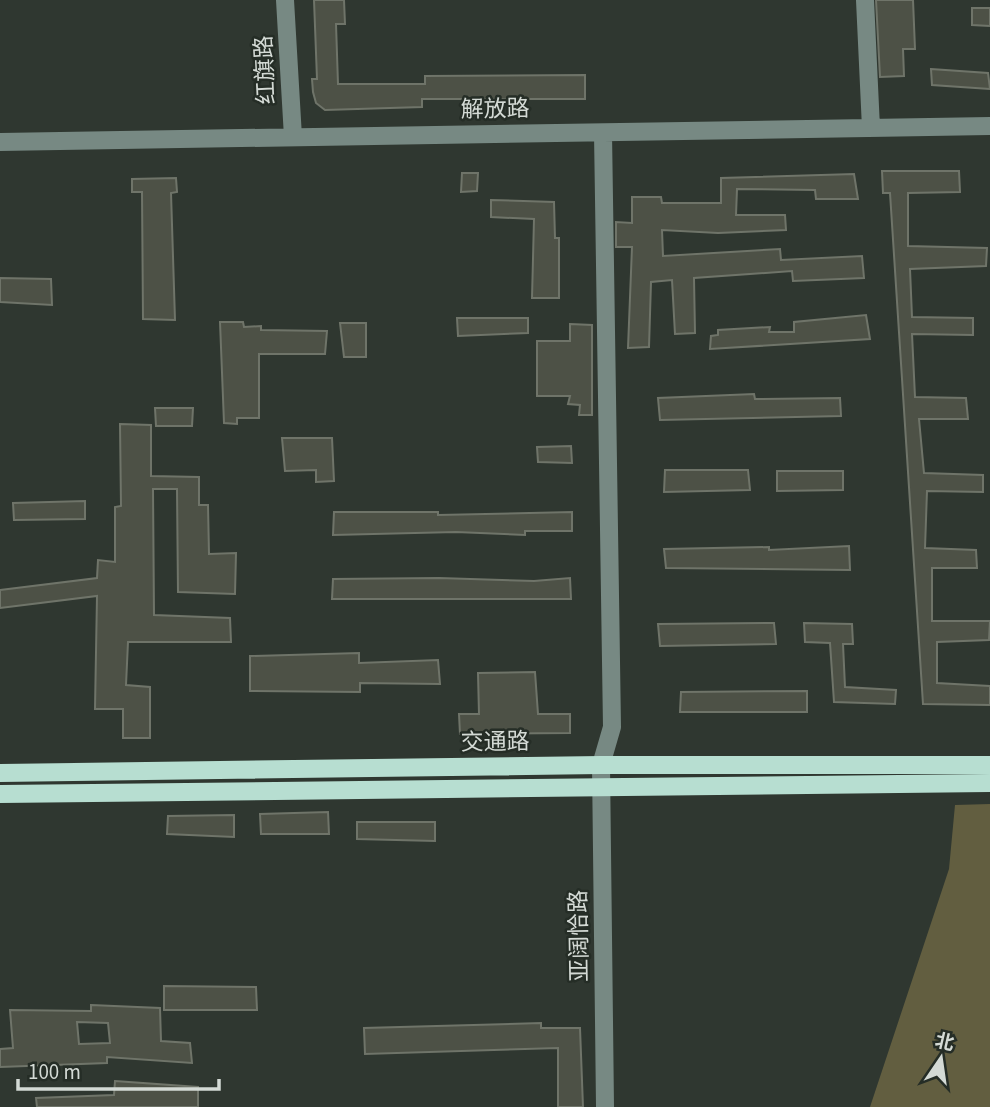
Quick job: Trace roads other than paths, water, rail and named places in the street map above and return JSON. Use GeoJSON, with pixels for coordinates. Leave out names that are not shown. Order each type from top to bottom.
{"type":"FeatureCollection","features":[{"type":"Feature","properties":{"kind":"main road","name":"交通路"},"geometry":{"type":"LineString","coordinates":[[0,774],[601,765],[990,765]]}},
{"type":"Feature","properties":{"kind":"main road"},"geometry":{"type":"LineString","coordinates":[[0,794],[990,783]]}},
{"type":"Feature","properties":{"kind":"street","name":"红旗路"},"geometry":{"type":"LineString","coordinates":[[285,0],[293,137]]}},
{"type":"Feature","properties":{"kind":"street"},"geometry":{"type":"LineString","coordinates":[[865,0],[871,128]]}},
{"type":"Feature","properties":{"kind":"street","name":"解放路"},"geometry":{"type":"LineString","coordinates":[[0,142],[990,126]]}},
{"type":"Feature","properties":{"kind":"street","name":"亚阔恰路"},"geometry":{"type":"LineString","coordinates":[[603,132],[612,727],[601,765],[605,1107]]}}]}
